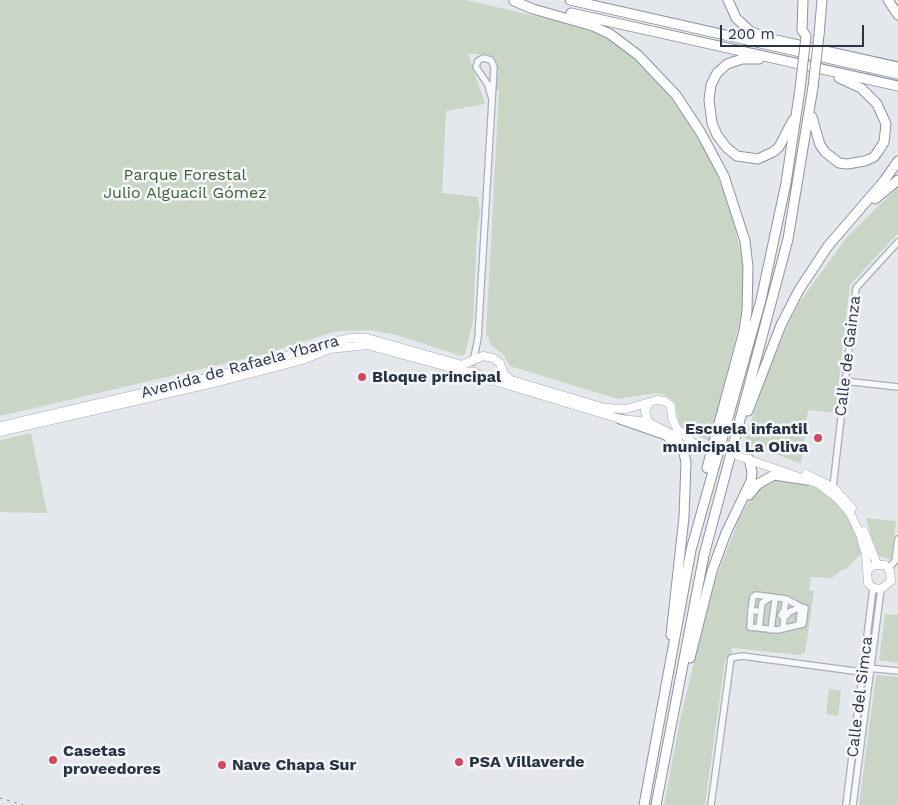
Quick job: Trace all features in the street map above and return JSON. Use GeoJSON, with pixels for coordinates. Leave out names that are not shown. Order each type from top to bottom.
{"type":"FeatureCollection","features":[{"type":"Feature","properties":{"kind":"highway"},"geometry":{"type":"LineString","coordinates":[[512,0],[772,58],[850,82],[865,91],[877,104],[886,124],[884,142],[874,157],[858,163],[839,162],[825,152],[820,145],[811,111]]}},
{"type":"Feature","properties":{"kind":"highway"},"geometry":{"type":"LineString","coordinates":[[512,0],[533,9],[593,26],[610,34],[638,55],[680,101],[702,133],[724,176],[744,241],[748,267],[747,303],[744,331],[707,468],[705,496]]}},
{"type":"Feature","properties":{"kind":"highway"},"geometry":{"type":"LineString","coordinates":[[570,0],[898,74]]}},
{"type":"Feature","properties":{"kind":"highway"},"geometry":{"type":"LineString","coordinates":[[728,0],[736,18],[750,31],[767,38],[898,67]]}},
{"type":"Feature","properties":{"kind":"highway"},"geometry":{"type":"LineString","coordinates":[[803,0],[802,30],[806,36]]}},
{"type":"Feature","properties":{"kind":"highway"},"geometry":{"type":"LineString","coordinates":[[644,805],[691,550],[761,300],[786,183],[797,117],[809,0]]}},
{"type":"Feature","properties":{"kind":"highway"},"geometry":{"type":"LineString","coordinates":[[656,805],[704,555],[788,239],[811,111],[822,0]]}},
{"type":"Feature","properties":{"kind":"highway"},"geometry":{"type":"LineString","coordinates":[[888,0],[898,15]]}},
{"type":"Feature","properties":{"kind":"highway"},"geometry":{"type":"LineString","coordinates":[[772,58],[742,59],[727,64],[717,74],[711,85],[709,100],[712,123],[716,135],[737,156],[758,159],[776,150],[785,138],[791,123],[797,117]]}},
{"type":"Feature","properties":{"kind":"highway"},"geometry":{"type":"LineString","coordinates":[[786,62],[898,86]]}},
{"type":"Feature","properties":{"kind":"highway"},"geometry":{"type":"LineString","coordinates":[[728,460],[789,310],[814,266],[884,181],[898,161]]}},
{"type":"Feature","properties":{"kind":"highway"},"geometry":{"type":"LineString","coordinates":[[842,230],[898,180]]}},
{"type":"Feature","properties":{"kind":"highway"},"geometry":{"type":"LineString","coordinates":[[620,419],[666,435],[673,440],[682,455],[685,475]]}},
{"type":"Feature","properties":{"kind":"highway"},"geometry":{"type":"LineString","coordinates":[[668,675],[684,517],[684,452],[675,437]]}},
{"type":"Feature","properties":{"kind":"highway"},"geometry":{"type":"LineString","coordinates":[[673,711],[682,690],[705,593],[720,548],[751,481],[752,472],[749,459]]}},
{"type":"Feature","properties":{"kind":"highway"},"geometry":{"type":"LineString","coordinates":[[720,548],[750,493],[761,481],[778,474],[807,480]]}},
{"type":"Feature","properties":{"kind":"main road","name":"Avenida de Rafaela Ybarra"},"geometry":{"type":"LineString","coordinates":[[0,426],[245,369],[328,343],[351,338],[381,341],[462,365],[483,356],[490,357]]}},
{"type":"Feature","properties":{"kind":"main road","name":"Avenida de Rafaela Ybarra"},"geometry":{"type":"LineString","coordinates":[[0,432],[222,381],[303,360],[329,349],[352,345],[380,348],[462,371],[475,372],[481,377],[490,378],[620,419],[648,422],[675,437],[708,447]]}},
{"type":"Feature","properties":{"kind":"main road"},"geometry":{"type":"LineString","coordinates":[[490,357],[500,363],[504,374],[511,380],[605,408],[626,409],[657,400],[665,401],[671,406],[672,418],[680,433],[693,443]]}},
{"type":"Feature","properties":{"kind":"main road"},"geometry":{"type":"LineString","coordinates":[[475,360],[475,372]]}},
{"type":"Feature","properties":{"kind":"main road"},"geometry":{"type":"LineString","coordinates":[[490,378],[495,378],[500,374],[500,363]]}},
{"type":"Feature","properties":{"kind":"main road"},"geometry":{"type":"LineString","coordinates":[[648,422],[645,412],[649,403]]}},
{"type":"Feature","properties":{"kind":"main road"},"geometry":{"type":"LineString","coordinates":[[659,427],[667,425],[672,418]]}},
{"type":"Feature","properties":{"kind":"main road"},"geometry":{"type":"LineString","coordinates":[[738,456],[808,474],[834,487],[845,498],[859,519],[877,564],[888,568],[892,574],[889,584]]}},
{"type":"Feature","properties":{"kind":"main road"},"geometry":{"type":"LineString","coordinates":[[749,459],[829,490],[850,513],[860,534],[868,570],[867,580],[877,589],[889,584],[898,587]]}},
{"type":"Feature","properties":{"kind":"main road"},"geometry":{"type":"LineString","coordinates":[[868,570],[877,564]]}},
{"type":"Feature","properties":{"kind":"street"},"geometry":{"type":"LineString","coordinates":[[475,360],[478,338],[494,67],[490,60],[484,58],[478,61],[476,67],[488,85],[491,96]]}},
{"type":"Feature","properties":{"kind":"street","name":"Calle de Gainza"},"geometry":{"type":"LineString","coordinates":[[834,487],[844,381],[856,288],[898,242]]}},
{"type":"Feature","properties":{"kind":"street"},"geometry":{"type":"LineString","coordinates":[[478,338],[480,349],[490,357]]}},
{"type":"Feature","properties":{"kind":"street"},"geometry":{"type":"LineString","coordinates":[[844,381],[898,387]]}},
{"type":"Feature","properties":{"kind":"street"},"geometry":{"type":"LineString","coordinates":[[888,568],[895,561],[898,539]]}},
{"type":"Feature","properties":{"kind":"street","name":"Calle del Simca"},"geometry":{"type":"LineString","coordinates":[[846,805],[877,589]]}},
{"type":"Feature","properties":{"kind":"street"},"geometry":{"type":"LineString","coordinates":[[759,628],[758,610],[754,595],[771,599],[785,610],[802,607]]}},
{"type":"Feature","properties":{"kind":"street"},"geometry":{"type":"LineString","coordinates":[[758,610],[771,599]]}},
{"type":"Feature","properties":{"kind":"street"},"geometry":{"type":"LineString","coordinates":[[771,599],[773,610],[771,630]]}},
{"type":"Feature","properties":{"kind":"street"},"geometry":{"type":"LineString","coordinates":[[773,610],[768,601],[758,610],[750,626],[771,630],[803,624],[805,608],[802,607]]}},
{"type":"Feature","properties":{"kind":"street"},"geometry":{"type":"LineString","coordinates":[[758,610],[785,610],[802,607]]}},
{"type":"Feature","properties":{"kind":"street"},"geometry":{"type":"LineString","coordinates":[[783,629],[785,610]]}},
{"type":"Feature","properties":{"kind":"street"},"geometry":{"type":"LineString","coordinates":[[711,805],[731,658],[742,656],[866,670],[898,671]]}},
{"type":"Feature","properties":{"kind":"street","name":"Calle del Simca"},"geometry":{"type":"LineString","coordinates":[[853,805],[866,670]]}},
{"type":"Feature","properties":{"kind":"green space","name":"Parque Forestal Julio Alguacil Gómez"},"geometry":{"type":"Polygon","coordinates":[[[0,0],[466,0],[569,24],[601,35],[619,45],[659,81],[698,136],[711,160],[730,207],[742,257],[744,287],[741,317],[710,441],[686,432],[679,423],[675,402],[665,395],[655,393],[618,399],[510,366],[503,354],[490,345],[489,337],[486,335],[499,90],[496,90],[496,62],[488,54],[468,54],[485,104],[446,111],[442,193],[478,197],[480,213],[477,230],[473,321],[465,354],[462,356],[396,335],[370,330],[337,331],[261,355],[0,416],[0,0]]]}},
{"type":"Feature","properties":{"kind":"green space"},"geometry":{"type":"Polygon","coordinates":[[[898,187],[898,233],[850,285],[835,413],[808,410],[801,464],[764,449],[742,447],[765,381],[788,324],[801,300],[848,236],[898,187]]]}},
{"type":"Feature","properties":{"kind":"green space"},"geometry":{"type":"Polygon","coordinates":[[[31,433],[47,513],[0,512],[0,440],[31,433]]]}},
{"type":"Feature","properties":{"kind":"green space"},"geometry":{"type":"Polygon","coordinates":[[[772,478],[813,485],[833,499],[850,521],[862,553],[846,569],[832,578],[811,577],[809,590],[814,591],[805,653],[801,653],[801,655],[732,648],[732,653],[725,660],[705,805],[664,805],[680,720],[712,588],[740,517],[756,490],[772,478]]]}},
{"type":"Feature","properties":{"kind":"green space"},"geometry":{"type":"Polygon","coordinates":[[[866,518],[896,521],[891,560],[877,555],[866,518]]]}},
{"type":"Feature","properties":{"kind":"green space"},"geometry":{"type":"Polygon","coordinates":[[[885,614],[898,615],[898,663],[879,660],[885,614]]]}},
{"type":"Feature","properties":{"kind":"green space"},"geometry":{"type":"Polygon","coordinates":[[[876,675],[898,677],[898,805],[859,805],[876,675]]]}},
{"type":"Feature","properties":{"kind":"green space"},"geometry":{"type":"Polygon","coordinates":[[[829,689],[841,691],[838,716],[826,714],[829,689]]]}},
{"type":"Feature","properties":{"kind":"railway"},"geometry":{"type":"LineString","coordinates":[[0,798],[23,805]]}},
{"type":"Feature","properties":{"kind":"place","name":"Bloque principal"},"geometry":{"type":"Point","coordinates":[362,377]}},
{"type":"Feature","properties":{"kind":"place","name":"Escuela infantil municipal La Oliva"},"geometry":{"type":"Point","coordinates":[818,438]}},
{"type":"Feature","properties":{"kind":"place","name":"Casetas proveedores"},"geometry":{"type":"Point","coordinates":[53,760]}},
{"type":"Feature","properties":{"kind":"place","name":"PSA Villaverde"},"geometry":{"type":"Point","coordinates":[459,762]}},
{"type":"Feature","properties":{"kind":"place","name":"Nave Chapa Sur"},"geometry":{"type":"Point","coordinates":[222,765]}}]}
